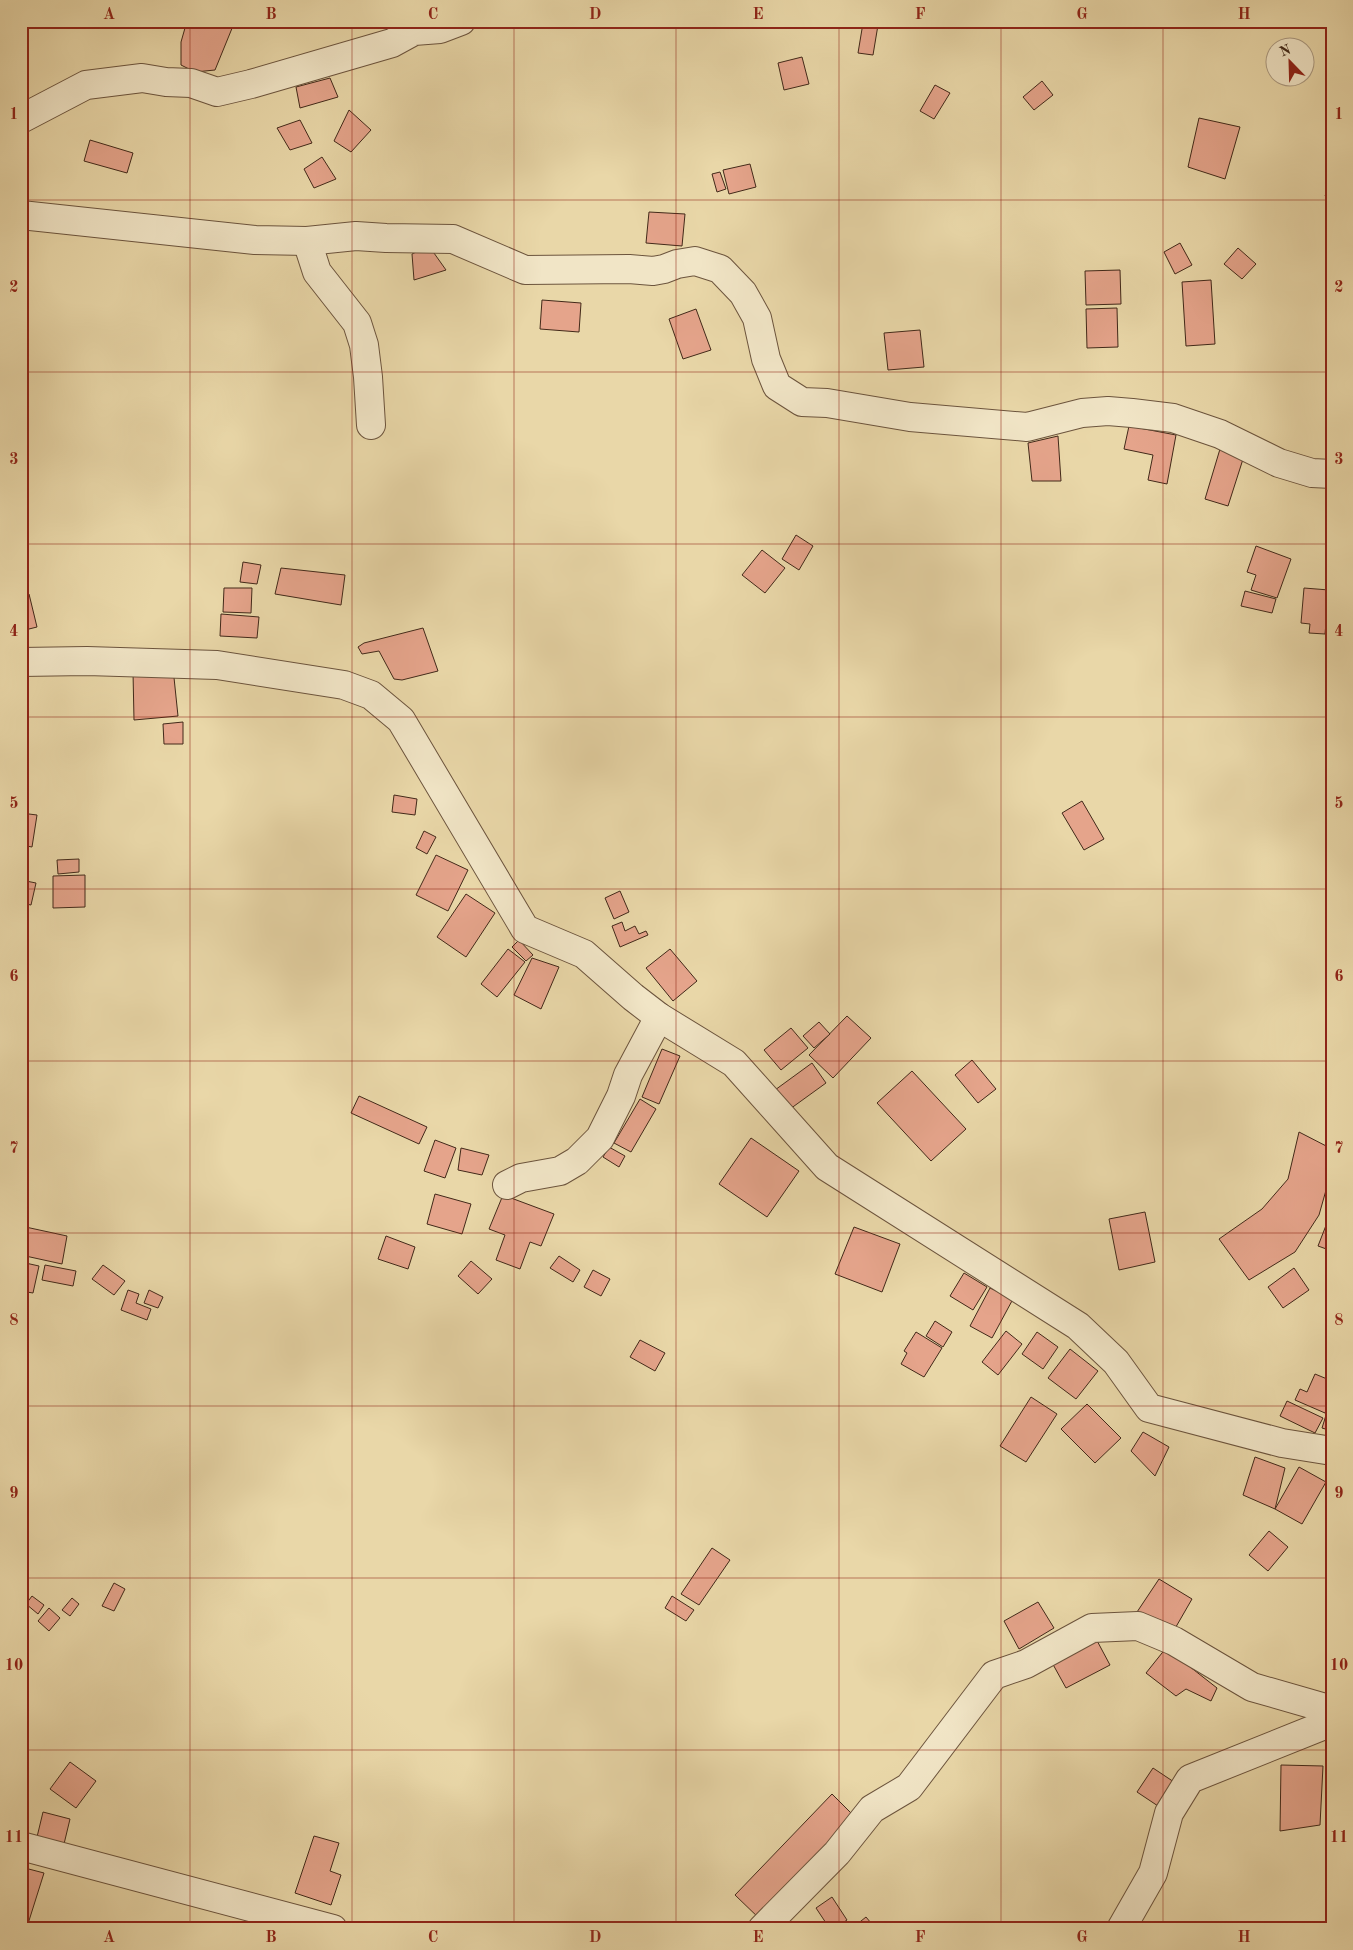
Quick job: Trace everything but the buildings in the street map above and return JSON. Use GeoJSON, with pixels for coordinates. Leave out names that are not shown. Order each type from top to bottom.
{"type":"FeatureCollection","features":[{"type":"Feature","properties":{"kind":"street"},"geometry":{"type":"LineString","coordinates":[[21,119],[86,86],[142,78],[166,82],[191,83],[217,92],[392,43],[414,31],[440,29],[461,21]]}},
{"type":"Feature","properties":{"kind":"street"},"geometry":{"type":"LineString","coordinates":[[21,215],[255,240],[307,241],[356,236],[453,239],[525,270],[630,269],[653,271],[695,261],[720,270],[743,293],[757,318],[766,359],[776,386],[802,402],[827,403],[910,418],[1027,427],[1082,413],[1108,410],[1132,412],[1173,418],[1220,434],[1279,463],[1312,473],[1332,474]]}},
{"type":"Feature","properties":{"kind":"street"},"geometry":{"type":"LineString","coordinates":[[307,241],[317,272],[357,322],[364,345],[371,425]]}},
{"type":"Feature","properties":{"kind":"street"},"geometry":{"type":"LineString","coordinates":[[21,662],[87,661],[216,665],[344,685],[371,694],[400,720],[525,929],[584,954],[659,1017],[734,1063],[827,1168],[1078,1326],[1116,1362],[1150,1408],[1282,1444],[1332,1451]]}},
{"type":"Feature","properties":{"kind":"street"},"geometry":{"type":"LineString","coordinates":[[507,1185],[521,1178],[560,1171],[577,1161],[600,1138],[621,1096],[628,1075],[659,1017]]}},
{"type":"Feature","properties":{"kind":"street"},"geometry":{"type":"LineString","coordinates":[[762,1929],[837,1853],[872,1809],[909,1786],[994,1675],[1026,1664],[1092,1628],[1138,1626],[1174,1641],[1252,1687],[1332,1710]]}},
{"type":"Feature","properties":{"kind":"street"},"geometry":{"type":"LineString","coordinates":[[1121,1929],[1153,1873],[1169,1813],[1190,1779],[1332,1722]]}},
{"type":"Feature","properties":{"kind":"street"},"geometry":{"type":"LineString","coordinates":[[21,1846],[333,1929]]}}]}
